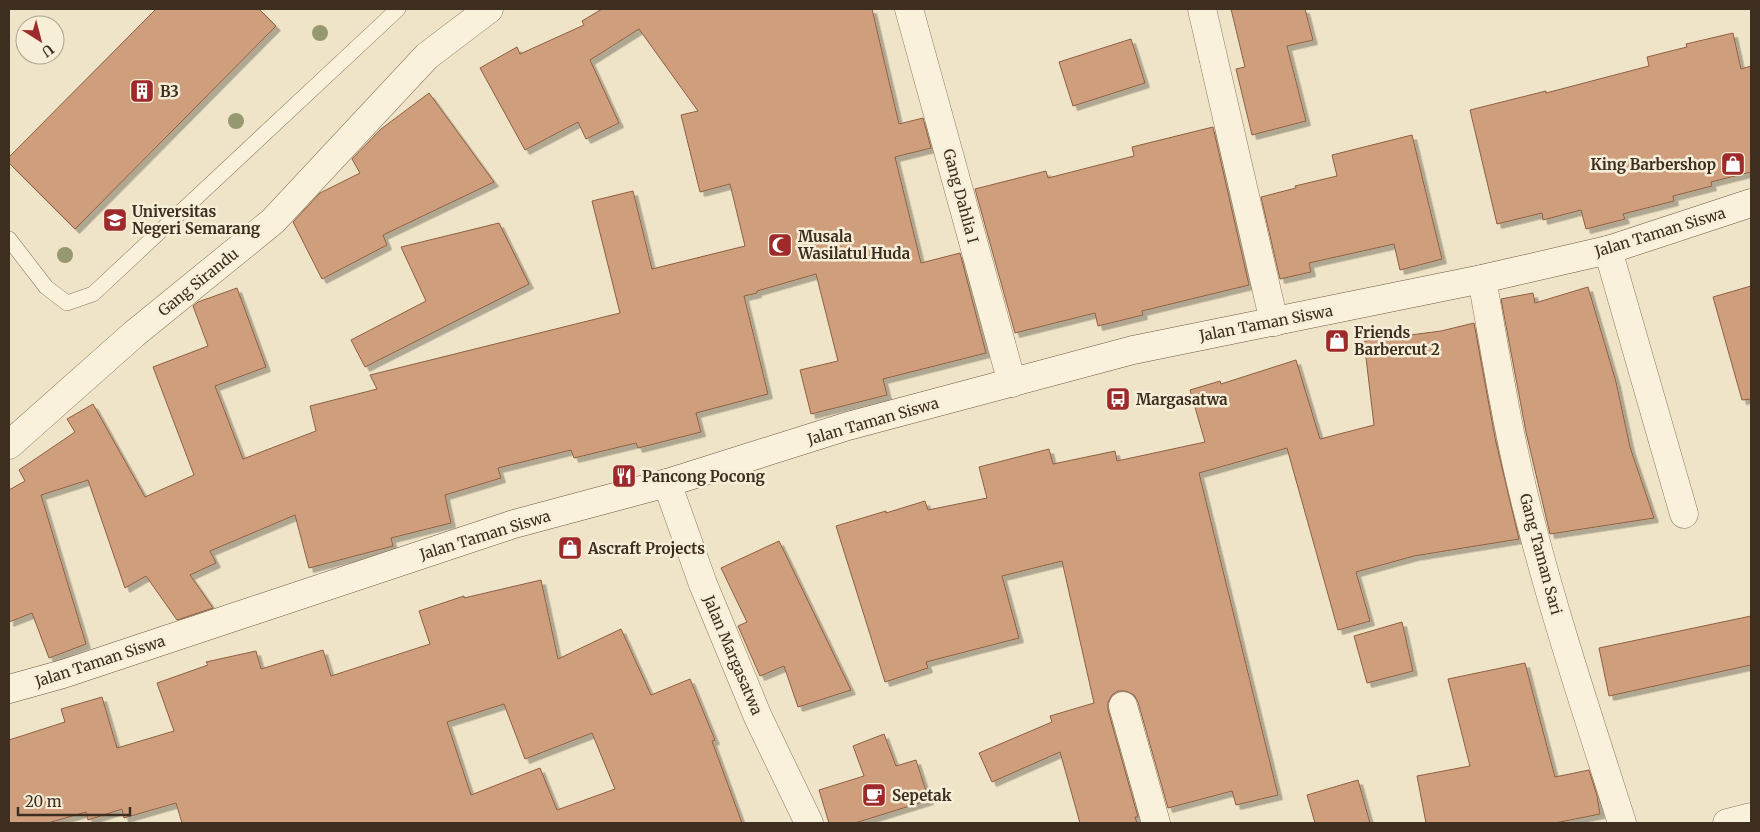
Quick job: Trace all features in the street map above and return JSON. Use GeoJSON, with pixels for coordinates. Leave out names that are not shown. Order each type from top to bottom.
{"type":"FeatureCollection","features":[{"type":"Feature","properties":{"kind":"street","name":"Gang Sirandu"},"geometry":{"type":"LineString","coordinates":[[9,445],[134,334],[273,221],[427,56],[489,9]]}},
{"type":"Feature","properties":{"kind":"street","name":"Gang Dahlia I"},"geometry":{"type":"LineString","coordinates":[[909,9],[1012,383]]}},
{"type":"Feature","properties":{"kind":"street"},"geometry":{"type":"LineString","coordinates":[[1202,9],[1274,322]]}},
{"type":"Feature","properties":{"kind":"street","name":"Jalan Taman Siswa"},"geometry":{"type":"LineString","coordinates":[[9,689],[514,524],[667,483],[848,426],[1133,350],[1482,279],[1608,250],[1751,203]]}},
{"type":"Feature","properties":{"kind":"street"},"geometry":{"type":"LineString","coordinates":[[1608,250],[1684,514]]}},
{"type":"Feature","properties":{"kind":"street","name":"Gang Taman Sari"},"geometry":{"type":"LineString","coordinates":[[1482,279],[1504,400],[1531,525],[1549,592],[1622,823]]}},
{"type":"Feature","properties":{"kind":"street","name":"Jalan Margasatwa"},"geometry":{"type":"LineString","coordinates":[[667,483],[703,584],[755,708],[809,823]]}},
{"type":"Feature","properties":{"kind":"street"},"geometry":{"type":"LineString","coordinates":[[1122,706],[1156,823]]}},
{"type":"Feature","properties":{"kind":"street"},"geometry":{"type":"LineString","coordinates":[[1727,823],[1751,816]]}},
{"type":"Feature","properties":{"kind":"lane"},"geometry":{"type":"LineString","coordinates":[[9,238],[46,287],[66,303],[93,294],[398,9]]}},
{"type":"Feature","properties":{"kind":"building","name":"B3"},"geometry":{"type":"Polygon","coordinates":[[[156,9],[259,9],[276,26],[75,229],[9,163],[9,157],[156,9]]]}},
{"type":"Feature","properties":{"kind":"building"},"geometry":{"type":"Polygon","coordinates":[[[602,9],[872,9],[899,124],[923,118],[931,148],[895,157],[921,263],[960,253],[986,353],[883,379],[887,395],[811,414],[800,370],[838,361],[816,274],[744,296],[768,394],[696,413],[701,432],[638,448],[636,443],[574,458],[571,450],[498,468],[501,478],[445,495],[451,523],[391,538],[393,546],[309,568],[295,515],[210,551],[216,563],[190,575],[213,608],[177,620],[146,576],[125,588],[88,480],[41,495],[86,644],[49,658],[32,613],[9,622],[9,490],[25,481],[19,470],[75,432],[67,419],[93,404],[145,497],[194,475],[153,367],[208,346],[193,306],[198,302],[237,288],[266,367],[215,386],[243,459],[316,431],[310,406],[377,389],[370,375],[620,313],[592,201],[633,191],[652,269],[745,246],[730,184],[700,192],[681,115],[698,111],[639,29],[590,60],[619,123],[586,139],[578,122],[525,150],[480,68],[517,47],[520,54],[584,25],[582,21],[602,9]]]}},
{"type":"Feature","properties":{"kind":"building"},"geometry":{"type":"Polygon","coordinates":[[[1231,9],[1305,9],[1313,40],[1287,46],[1306,121],[1252,135],[1236,69],[1245,67],[1231,9]]]}},
{"type":"Feature","properties":{"kind":"building"},"geometry":{"type":"Polygon","coordinates":[[[1733,33],[1741,69],[1751,66],[1751,172],[1711,182],[1712,186],[1673,196],[1674,201],[1623,214],[1625,219],[1586,229],[1581,210],[1543,220],[1542,213],[1497,224],[1470,110],[1546,91],[1546,93],[1649,66],[1647,57],[1687,47],[1686,44],[1733,33]]]}},
{"type":"Feature","properties":{"kind":"building"},"geometry":{"type":"Polygon","coordinates":[[[1131,39],[1145,83],[1073,106],[1059,62],[1131,39]]]}},
{"type":"Feature","properties":{"kind":"building"},"geometry":{"type":"Polygon","coordinates":[[[429,93],[494,182],[383,235],[387,245],[322,279],[293,222],[320,193],[360,173],[352,159],[381,129],[429,93]]]}},
{"type":"Feature","properties":{"kind":"building"},"geometry":{"type":"Polygon","coordinates":[[[1213,127],[1249,285],[1142,311],[1143,315],[1098,326],[1095,313],[1015,333],[975,189],[1046,171],[1048,178],[1134,156],[1132,147],[1213,127]]]}},
{"type":"Feature","properties":{"kind":"building"},"geometry":{"type":"Polygon","coordinates":[[[1412,135],[1442,259],[1400,270],[1394,244],[1309,263],[1311,272],[1280,279],[1261,197],[1296,188],[1295,186],[1337,176],[1332,155],[1412,135]]]}},
{"type":"Feature","properties":{"kind":"building"},"geometry":{"type":"Polygon","coordinates":[[[499,223],[529,284],[365,367],[351,340],[426,301],[401,247],[499,223]]]}},
{"type":"Feature","properties":{"kind":"building"},"geometry":{"type":"Polygon","coordinates":[[[1751,286],[1751,399],[1742,400],[1713,297],[1751,286]]]}},
{"type":"Feature","properties":{"kind":"building"},"geometry":{"type":"Polygon","coordinates":[[[1588,287],[1616,382],[1630,447],[1654,518],[1550,534],[1526,432],[1501,299],[1533,293],[1535,303],[1588,287]]]}},
{"type":"Feature","properties":{"kind":"building"},"geometry":{"type":"Polygon","coordinates":[[[1474,323],[1495,438],[1519,539],[1414,556],[1356,572],[1370,621],[1338,630],[1287,448],[1199,473],[1278,795],[1236,805],[1232,791],[1168,808],[1138,702],[1134,695],[1126,691],[1118,691],[1112,695],[1108,702],[1108,710],[1138,817],[1135,817],[1137,823],[1080,823],[1060,752],[992,782],[979,753],[1052,722],[1050,716],[1094,703],[1062,561],[1002,576],[1019,638],[926,662],[928,668],[885,682],[836,526],[925,501],[928,510],[987,498],[979,467],[1049,449],[1053,464],[1115,451],[1117,461],[1205,442],[1190,390],[1220,381],[1221,384],[1296,360],[1320,439],[1374,425],[1364,341],[1441,331],[1474,323]]]}},
{"type":"Feature","properties":{"kind":"building"},"geometry":{"type":"Polygon","coordinates":[[[779,541],[851,690],[798,707],[784,666],[760,676],[738,626],[747,622],[721,568],[779,541]]]}},
{"type":"Feature","properties":{"kind":"building"},"geometry":{"type":"Polygon","coordinates":[[[541,580],[558,659],[621,629],[651,695],[690,679],[715,740],[712,741],[742,823],[182,823],[176,803],[124,818],[122,809],[88,820],[86,812],[48,823],[9,823],[9,740],[65,722],[61,709],[102,697],[117,748],[174,731],[157,683],[208,665],[206,662],[256,651],[261,669],[323,650],[331,676],[430,644],[419,611],[464,596],[464,598],[541,580]],[[504,704],[447,722],[471,795],[540,768],[557,810],[615,789],[592,733],[525,759],[504,704]]]}},
{"type":"Feature","properties":{"kind":"building"},"geometry":{"type":"Polygon","coordinates":[[[1751,616],[1751,665],[1609,696],[1599,648],[1751,616]]]}},
{"type":"Feature","properties":{"kind":"building"},"geometry":{"type":"Polygon","coordinates":[[[1402,622],[1413,671],[1367,683],[1354,636],[1402,622]]]}},
{"type":"Feature","properties":{"kind":"building"},"geometry":{"type":"Polygon","coordinates":[[[1525,663],[1555,777],[1589,770],[1600,814],[1555,823],[1426,823],[1417,776],[1470,766],[1448,679],[1525,663]]]}},
{"type":"Feature","properties":{"kind":"building","name":"Sepetak"},"geometry":{"type":"Polygon","coordinates":[[[884,734],[896,766],[916,760],[929,800],[855,823],[829,823],[819,790],[864,776],[853,746],[884,734]]]}},
{"type":"Feature","properties":{"kind":"building"},"geometry":{"type":"Polygon","coordinates":[[[1358,780],[1370,823],[1315,823],[1307,795],[1358,780]]]}},
{"type":"Feature","properties":{"kind":"place","name":"B3"},"geometry":{"type":"Point","coordinates":[142,91]}},
{"type":"Feature","properties":{"kind":"place","name":"King Barbershop"},"geometry":{"type":"Point","coordinates":[1733,164]}},
{"type":"Feature","properties":{"kind":"place","name":"Universitas Negeri Semarang"},"geometry":{"type":"Point","coordinates":[115,220]}},
{"type":"Feature","properties":{"kind":"place","name":"Musala Wasilatul Huda"},"geometry":{"type":"Point","coordinates":[780,245]}},
{"type":"Feature","properties":{"kind":"place","name":"Friends Barbercut 2"},"geometry":{"type":"Point","coordinates":[1337,341]}},
{"type":"Feature","properties":{"kind":"place","name":"Margasatwa"},"geometry":{"type":"Point","coordinates":[1118,399]}},
{"type":"Feature","properties":{"kind":"place","name":"Pancong Pocong"},"geometry":{"type":"Point","coordinates":[624,476]}},
{"type":"Feature","properties":{"kind":"place","name":"Ascraft Projects"},"geometry":{"type":"Point","coordinates":[570,548]}},
{"type":"Feature","properties":{"kind":"place","name":"Sepetak"},"geometry":{"type":"Point","coordinates":[874,795]}}]}
